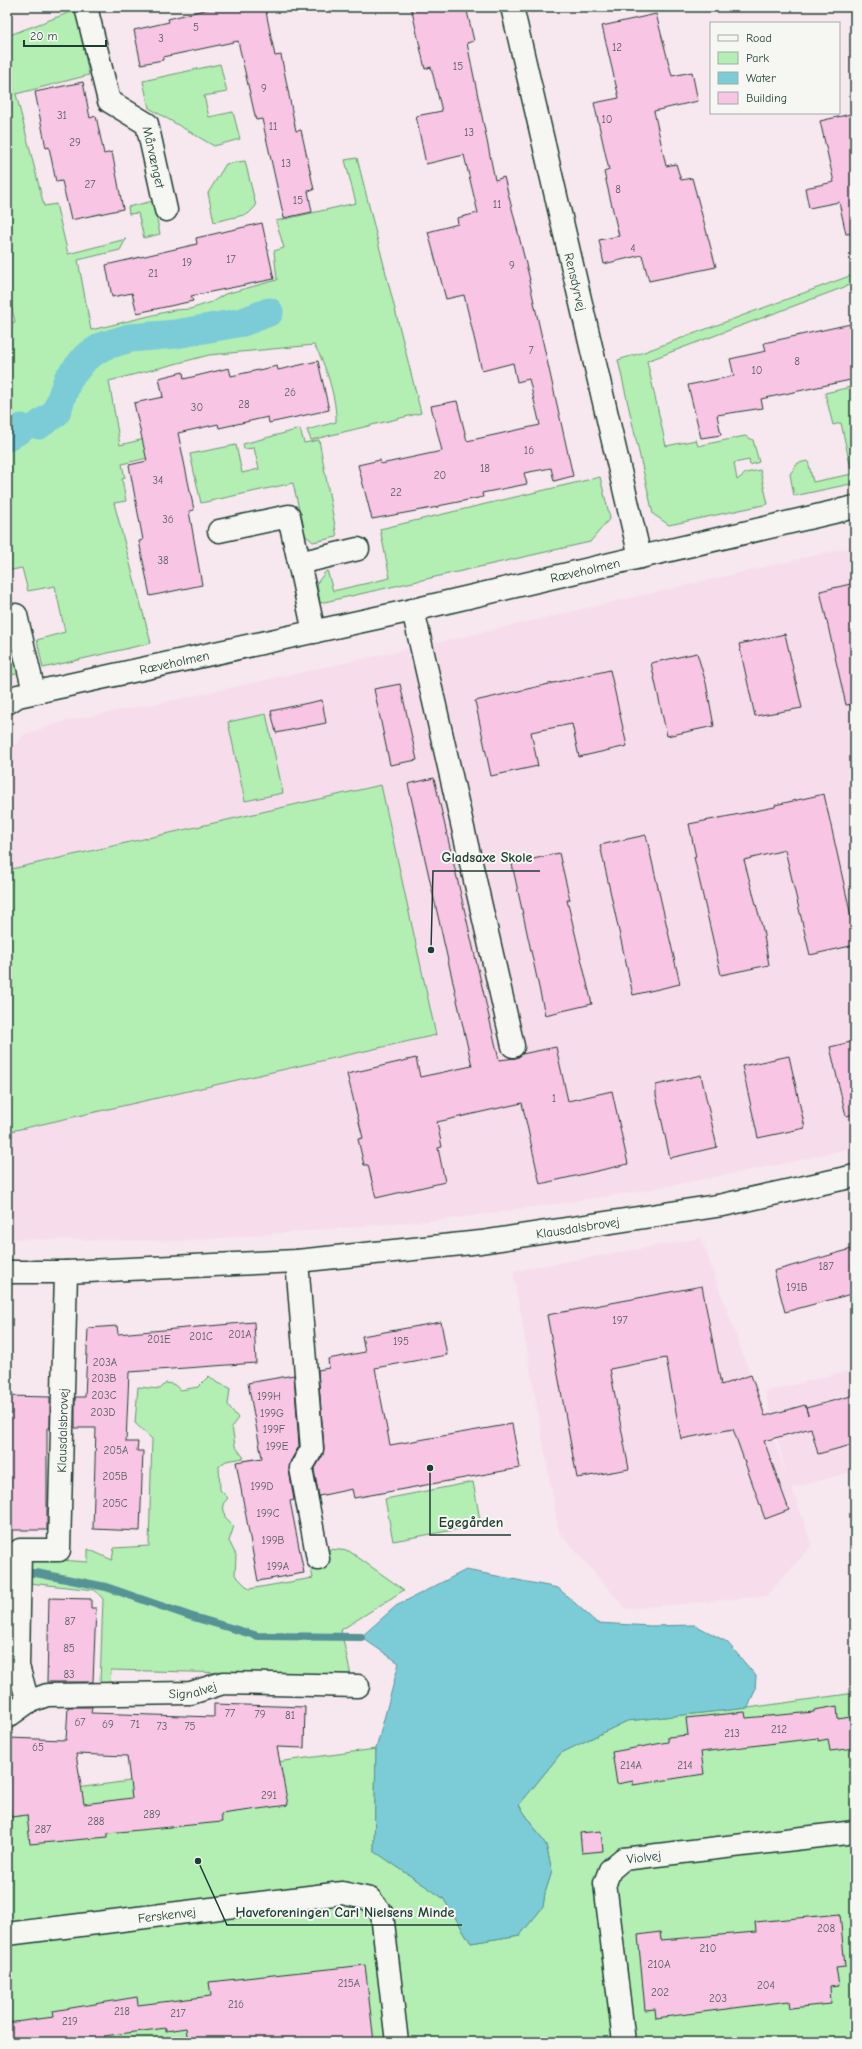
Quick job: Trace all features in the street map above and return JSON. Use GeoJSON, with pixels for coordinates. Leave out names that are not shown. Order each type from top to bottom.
{"type":"FeatureCollection","features":[{"type":"Feature","properties":{"kind":"street","name":"Mårvænget"},"geometry":{"type":"LineString","coordinates":[[86,7],[109,101],[147,124],[166,210]]}},
{"type":"Feature","properties":{"kind":"street","name":"Rensdyrvej"},"geometry":{"type":"LineString","coordinates":[[512,7],[640,557]]}},
{"type":"Feature","properties":{"kind":"street","name":"Ræveholmen"},"geometry":{"type":"LineString","coordinates":[[7,703],[18,696],[34,692],[413,610],[855,507]]}},
{"type":"Feature","properties":{"kind":"street"},"geometry":{"type":"LineString","coordinates":[[219,531],[289,516],[314,632]]}},
{"type":"Feature","properties":{"kind":"street"},"geometry":{"type":"LineString","coordinates":[[299,563],[358,549]]}},
{"type":"Feature","properties":{"kind":"street"},"geometry":{"type":"LineString","coordinates":[[413,610],[514,1046]]}},
{"type":"Feature","properties":{"kind":"street"},"geometry":{"type":"LineString","coordinates":[[16,615],[34,692]]}},
{"type":"Feature","properties":{"kind":"street","name":"Klausdalsbrovej"},"geometry":{"type":"LineString","coordinates":[[7,1272],[66,1272],[297,1262],[481,1242],[696,1210],[855,1176]]}},
{"type":"Feature","properties":{"kind":"street"},"geometry":{"type":"LineString","coordinates":[[297,1262],[312,1449],[301,1468],[318,1559]]}},
{"type":"Feature","properties":{"kind":"street","name":"Klausdalsbrovej"},"geometry":{"type":"LineString","coordinates":[[28,1702],[18,1666],[20,1553],[59,1550],[66,1272]]}},
{"type":"Feature","properties":{"kind":"street","name":"Signalvej"},"geometry":{"type":"LineString","coordinates":[[7,1717],[28,1702],[47,1695],[191,1693],[223,1684],[358,1686]]}},
{"type":"Feature","properties":{"kind":"street","name":"Violvej"},"geometry":{"type":"LineString","coordinates":[[624,2042],[605,1883],[610,1870],[623,1860],[855,1832]]}},
{"type":"Feature","properties":{"kind":"street","name":"Ferskenvej"},"geometry":{"type":"LineString","coordinates":[[7,1934],[342,1894],[370,1899],[382,1914],[398,2042]]}},
{"type":"Feature","properties":{"kind":"shaded area"},"geometry":{"type":"Polygon","coordinates":[[[855,546],[855,1147],[792,1162],[636,1192],[449,1219],[186,1241],[7,1239],[7,753],[25,734],[65,721],[179,699],[458,638],[855,546]]]}},
{"type":"Feature","properties":{"kind":"shaded area"},"geometry":{"type":"Polygon","coordinates":[[[701,1238],[786,1474],[765,1392],[855,1369],[855,1471],[792,1488],[812,1545],[767,1596],[626,1609],[559,1532],[513,1271],[701,1238]]]}},
{"type":"Feature","properties":{"kind":"green space"},"geometry":{"type":"Polygon","coordinates":[[[76,10],[89,75],[16,94],[44,206],[56,204],[68,254],[126,239],[120,250],[78,260],[91,330],[174,310],[190,309],[212,302],[225,294],[277,280],[274,251],[284,248],[276,221],[356,203],[345,160],[357,158],[421,413],[311,440],[307,430],[336,422],[335,404],[330,382],[323,362],[314,345],[209,355],[109,381],[120,445],[169,433],[177,451],[122,464],[125,478],[122,479],[126,501],[114,503],[151,643],[43,668],[37,640],[65,632],[55,586],[28,591],[22,568],[7,571],[7,323],[15,322],[7,288],[7,36],[76,10]]]}},
{"type":"Feature","properties":{"kind":"green space"},"geometry":{"type":"Polygon","coordinates":[[[220,64],[227,92],[204,96],[209,117],[233,112],[240,139],[214,146],[149,108],[143,81],[220,64]]]}},
{"type":"Feature","properties":{"kind":"green space"},"geometry":{"type":"Polygon","coordinates":[[[245,161],[256,206],[248,214],[214,222],[208,193],[226,164],[245,161]]]}},
{"type":"Feature","properties":{"kind":"green space"},"geometry":{"type":"Polygon","coordinates":[[[153,201],[160,234],[144,238],[138,213],[129,214],[128,207],[153,201]]]}},
{"type":"Feature","properties":{"kind":"green space"},"geometry":{"type":"Polygon","coordinates":[[[855,274],[855,283],[647,361],[666,446],[696,440],[698,446],[745,436],[753,440],[759,462],[750,465],[749,460],[734,463],[737,480],[746,473],[760,470],[768,504],[669,525],[653,514],[618,360],[644,352],[855,274]]]}},
{"type":"Feature","properties":{"kind":"green space"},"geometry":{"type":"Polygon","coordinates":[[[855,386],[855,483],[794,496],[790,474],[798,463],[808,461],[813,482],[852,474],[841,423],[833,425],[825,393],[855,386]]]}},
{"type":"Feature","properties":{"kind":"green space"},"geometry":{"type":"Polygon","coordinates":[[[300,429],[304,443],[319,440],[337,537],[313,542],[305,535],[293,483],[201,503],[190,454],[236,445],[242,473],[259,469],[254,448],[244,449],[243,444],[300,429]]]}},
{"type":"Feature","properties":{"kind":"green space"},"geometry":{"type":"Polygon","coordinates":[[[600,477],[610,518],[590,542],[320,603],[317,583],[327,570],[333,591],[390,578],[380,529],[600,477]]]}},
{"type":"Feature","properties":{"kind":"green space"},"geometry":{"type":"Polygon","coordinates":[[[15,647],[20,673],[7,676],[7,649],[15,647]]]}},
{"type":"Feature","properties":{"kind":"green space"},"geometry":{"type":"Polygon","coordinates":[[[266,714],[283,793],[245,801],[228,722],[266,714]]]}},
{"type":"Feature","properties":{"kind":"green space"},"geometry":{"type":"Polygon","coordinates":[[[381,785],[436,1035],[7,1132],[7,870],[381,785]]]}},
{"type":"Feature","properties":{"kind":"green space"},"geometry":{"type":"Polygon","coordinates":[[[209,1376],[216,1382],[230,1388],[228,1405],[238,1418],[232,1426],[235,1446],[244,1458],[226,1461],[219,1466],[220,1490],[228,1498],[223,1504],[225,1517],[234,1526],[229,1541],[236,1555],[235,1575],[249,1589],[313,1578],[310,1564],[326,1559],[330,1549],[349,1551],[404,1590],[341,1630],[351,1676],[111,1670],[110,1684],[100,1684],[103,1599],[95,1590],[29,1583],[29,1558],[88,1562],[88,1549],[112,1560],[114,1548],[149,1546],[152,1439],[135,1423],[138,1387],[160,1389],[166,1383],[173,1384],[181,1390],[198,1387],[209,1376]]]}},
{"type":"Feature","properties":{"kind":"green space"},"geometry":{"type":"Polygon","coordinates":[[[473,1482],[481,1525],[393,1541],[385,1499],[473,1482]]]}},
{"type":"Feature","properties":{"kind":"green space"},"geometry":{"type":"Polygon","coordinates":[[[855,1693],[855,2042],[7,2042],[7,1797],[376,1749],[374,1851],[443,1898],[471,1943],[520,1935],[543,1907],[545,1893],[552,1871],[546,1845],[519,1805],[561,1753],[627,1721],[748,1708],[855,1693]]]}},
{"type":"Feature","properties":{"kind":"water"},"geometry":{"type":"Polygon","coordinates":[[[466,1570],[558,1588],[597,1623],[651,1626],[695,1625],[727,1642],[756,1676],[755,1690],[748,1708],[627,1721],[561,1753],[519,1805],[546,1845],[552,1871],[545,1893],[543,1907],[520,1935],[471,1943],[443,1898],[374,1851],[376,1749],[399,1663],[361,1637],[396,1606],[466,1570]]]}},
{"type":"Feature","properties":{"kind":"building"},"geometry":{"type":"Polygon","coordinates":[[[216,7],[265,7],[275,56],[281,55],[296,131],[301,130],[314,190],[308,191],[312,212],[284,218],[262,119],[256,120],[238,41],[163,57],[163,60],[141,64],[134,30],[169,22],[168,19],[216,7]]]}},
{"type":"Feature","properties":{"kind":"building"},"geometry":{"type":"Polygon","coordinates":[[[411,7],[466,7],[474,41],[467,43],[495,180],[504,177],[530,280],[573,476],[554,481],[551,468],[524,473],[527,484],[482,493],[483,497],[372,519],[358,465],[380,460],[381,464],[442,451],[431,406],[457,401],[467,441],[540,425],[529,379],[517,382],[513,363],[482,371],[464,295],[446,299],[428,232],[458,224],[457,218],[478,213],[464,155],[426,164],[416,116],[442,111],[431,67],[425,69],[411,7]]]}},
{"type":"Feature","properties":{"kind":"building"},"geometry":{"type":"Polygon","coordinates":[[[656,14],[672,76],[692,72],[698,101],[654,111],[666,166],[676,164],[681,180],[692,178],[716,267],[649,281],[642,255],[604,264],[599,240],[619,236],[604,172],[609,170],[594,103],[619,98],[602,26],[656,14]]]}},
{"type":"Feature","properties":{"kind":"building"},"geometry":{"type":"Polygon","coordinates":[[[83,82],[90,118],[96,116],[104,154],[112,152],[123,209],[71,220],[62,181],[56,182],[49,147],[46,148],[35,92],[83,82]]]}},
{"type":"Feature","properties":{"kind":"building"},"geometry":{"type":"Polygon","coordinates":[[[855,113],[855,233],[846,234],[839,202],[809,208],[805,188],[834,182],[820,121],[855,113]]]}},
{"type":"Feature","properties":{"kind":"building"},"geometry":{"type":"Polygon","coordinates":[[[262,223],[274,279],[191,296],[193,301],[137,313],[132,293],[112,297],[106,265],[197,244],[196,238],[262,223]]]}},
{"type":"Feature","properties":{"kind":"building"},"geometry":{"type":"Polygon","coordinates":[[[855,323],[855,379],[761,399],[763,408],[717,415],[721,435],[701,438],[688,385],[734,376],[730,359],[766,351],[764,343],[855,323]]]}},
{"type":"Feature","properties":{"kind":"building"},"geometry":{"type":"Polygon","coordinates":[[[318,361],[329,410],[269,423],[268,417],[219,428],[218,424],[178,433],[194,510],[189,511],[202,585],[150,596],[139,541],[143,540],[129,465],[147,461],[134,403],[163,397],[159,378],[183,372],[184,379],[229,368],[231,376],[277,366],[278,370],[318,361]]]}},
{"type":"Feature","properties":{"kind":"building"},"geometry":{"type":"Polygon","coordinates":[[[855,583],[855,704],[846,705],[820,591],[855,583]]]}},
{"type":"Feature","properties":{"kind":"building"},"geometry":{"type":"Polygon","coordinates":[[[785,634],[802,708],[755,716],[739,644],[785,634]]]}},
{"type":"Feature","properties":{"kind":"building"},"geometry":{"type":"Polygon","coordinates":[[[697,653],[706,683],[714,726],[667,736],[651,663],[697,653]]]}},
{"type":"Feature","properties":{"kind":"building"},"geometry":{"type":"Polygon","coordinates":[[[610,670],[627,746],[579,757],[572,724],[531,732],[538,766],[491,776],[475,701],[610,670]]]}},
{"type":"Feature","properties":{"kind":"building"},"geometry":{"type":"Polygon","coordinates":[[[400,684],[417,760],[390,765],[374,689],[400,684]]]}},
{"type":"Feature","properties":{"kind":"building"},"geometry":{"type":"Polygon","coordinates":[[[322,700],[326,723],[276,733],[271,711],[322,700]]]}},
{"type":"Feature","properties":{"kind":"building"},"geometry":{"type":"Polygon","coordinates":[[[434,778],[499,1060],[516,1058],[522,1054],[556,1047],[568,1101],[612,1091],[628,1164],[540,1184],[522,1103],[437,1122],[442,1147],[438,1148],[445,1182],[376,1198],[368,1165],[364,1165],[358,1139],[363,1138],[347,1074],[416,1058],[420,1077],[472,1066],[408,784],[434,778]]]}},
{"type":"Feature","properties":{"kind":"building"},"geometry":{"type":"Polygon","coordinates":[[[824,794],[855,934],[855,945],[810,955],[785,850],[744,860],[763,930],[769,965],[721,975],[694,857],[696,857],[689,824],[775,807],[775,805],[824,794]]]}},
{"type":"Feature","properties":{"kind":"building"},"geometry":{"type":"Polygon","coordinates":[[[646,835],[680,984],[633,995],[600,845],[646,835]]]}},
{"type":"Feature","properties":{"kind":"building"},"geometry":{"type":"Polygon","coordinates":[[[559,853],[570,900],[567,900],[592,1004],[545,1015],[512,864],[559,853]]]}},
{"type":"Feature","properties":{"kind":"building"},"geometry":{"type":"Polygon","coordinates":[[[855,1041],[855,1114],[846,1116],[830,1047],[855,1041]]]}},
{"type":"Feature","properties":{"kind":"building"},"geometry":{"type":"Polygon","coordinates":[[[789,1056],[805,1128],[758,1138],[742,1066],[789,1056]]]}},
{"type":"Feature","properties":{"kind":"building"},"geometry":{"type":"Polygon","coordinates":[[[701,1075],[717,1147],[670,1158],[656,1095],[656,1085],[701,1075]]]}},
{"type":"Feature","properties":{"kind":"building"},"geometry":{"type":"Polygon","coordinates":[[[855,1248],[855,1293],[785,1312],[774,1271],[855,1248]]]}},
{"type":"Feature","properties":{"kind":"building"},"geometry":{"type":"Polygon","coordinates":[[[702,1286],[721,1385],[751,1375],[765,1416],[805,1405],[808,1415],[806,1408],[855,1395],[855,1444],[818,1454],[811,1428],[764,1441],[789,1510],[765,1519],[733,1429],[681,1439],[666,1358],[610,1369],[629,1469],[577,1478],[547,1315],[702,1286]]]}},
{"type":"Feature","properties":{"kind":"building"},"geometry":{"type":"Polygon","coordinates":[[[254,1322],[256,1363],[129,1372],[126,1442],[138,1442],[137,1451],[143,1451],[140,1531],[93,1529],[96,1428],[75,1428],[75,1397],[85,1397],[88,1328],[117,1326],[118,1334],[254,1322]]]}},
{"type":"Feature","properties":{"kind":"building"},"geometry":{"type":"Polygon","coordinates":[[[441,1322],[447,1355],[375,1368],[390,1445],[512,1424],[520,1468],[354,1498],[352,1489],[319,1496],[314,1470],[323,1455],[324,1448],[318,1370],[329,1368],[328,1359],[365,1352],[362,1336],[441,1322]]]}},
{"type":"Feature","properties":{"kind":"building"},"geometry":{"type":"Polygon","coordinates":[[[294,1375],[299,1446],[290,1462],[289,1470],[294,1500],[290,1501],[304,1573],[258,1581],[236,1462],[262,1458],[248,1383],[294,1375]]]}},
{"type":"Feature","properties":{"kind":"building"},"geometry":{"type":"Polygon","coordinates":[[[7,1396],[50,1397],[50,1428],[47,1428],[47,1530],[7,1530],[7,1396]]]}},
{"type":"Feature","properties":{"kind":"building"},"geometry":{"type":"Polygon","coordinates":[[[49,1598],[91,1599],[91,1608],[96,1608],[93,1682],[47,1682],[49,1598]]]}},
{"type":"Feature","properties":{"kind":"building"},"geometry":{"type":"Polygon","coordinates":[[[214,1704],[305,1707],[304,1748],[277,1747],[288,1805],[221,1814],[222,1822],[108,1833],[108,1837],[30,1844],[27,1815],[11,1817],[7,1784],[7,1738],[66,1740],[68,1707],[92,1707],[91,1713],[214,1717],[214,1704]],[[76,1754],[84,1804],[132,1798],[127,1756],[76,1754]]]}},
{"type":"Feature","properties":{"kind":"building"},"geometry":{"type":"Polygon","coordinates":[[[837,1706],[838,1719],[851,1717],[855,1748],[830,1751],[828,1739],[818,1741],[818,1738],[701,1752],[704,1774],[633,1785],[633,1781],[617,1784],[612,1752],[668,1742],[668,1737],[688,1735],[686,1718],[745,1712],[746,1718],[814,1712],[814,1710],[837,1706]]]}},
{"type":"Feature","properties":{"kind":"building"},"geometry":{"type":"Polygon","coordinates":[[[601,1831],[603,1851],[582,1853],[580,1833],[601,1831]]]}},
{"type":"Feature","properties":{"kind":"building"},"geometry":{"type":"Polygon","coordinates":[[[840,1914],[845,1967],[836,1968],[839,1985],[830,1986],[831,2004],[790,2008],[789,2001],[656,2018],[655,2009],[645,2010],[638,1935],[660,1932],[661,1940],[756,1932],[755,1922],[840,1914]]]}},
{"type":"Feature","properties":{"kind":"building"},"geometry":{"type":"Polygon","coordinates":[[[365,1965],[374,2042],[188,2042],[186,2028],[166,2031],[166,2028],[104,2036],[105,2042],[7,2042],[7,2023],[54,2017],[53,2011],[137,1997],[138,2005],[211,1996],[209,1982],[365,1965]]]}},
{"type":"Feature","properties":{"kind":"waterway"},"geometry":{"type":"LineString","coordinates":[[39,425],[56,413],[68,379],[86,357],[103,346],[130,338],[176,334],[243,322],[269,312]]}},
{"type":"Feature","properties":{"kind":"waterway"},"geometry":{"type":"LineString","coordinates":[[7,437],[22,428]]}},
{"type":"Feature","properties":{"kind":"waterway"},"geometry":{"type":"LineString","coordinates":[[7,1573],[36,1573],[106,1587],[190,1616],[258,1636],[361,1637]]}},
{"type":"Feature","properties":{"kind":"place","name":"Gladsaxe Skole"},"geometry":{"type":"Point","coordinates":[431,950]}},
{"type":"Feature","properties":{"kind":"place","name":"Egegården"},"geometry":{"type":"Point","coordinates":[430,1468]}},
{"type":"Feature","properties":{"kind":"place","name":"Haveforeningen Carl Nielsens Minde"},"geometry":{"type":"Point","coordinates":[198,1861]}}]}
